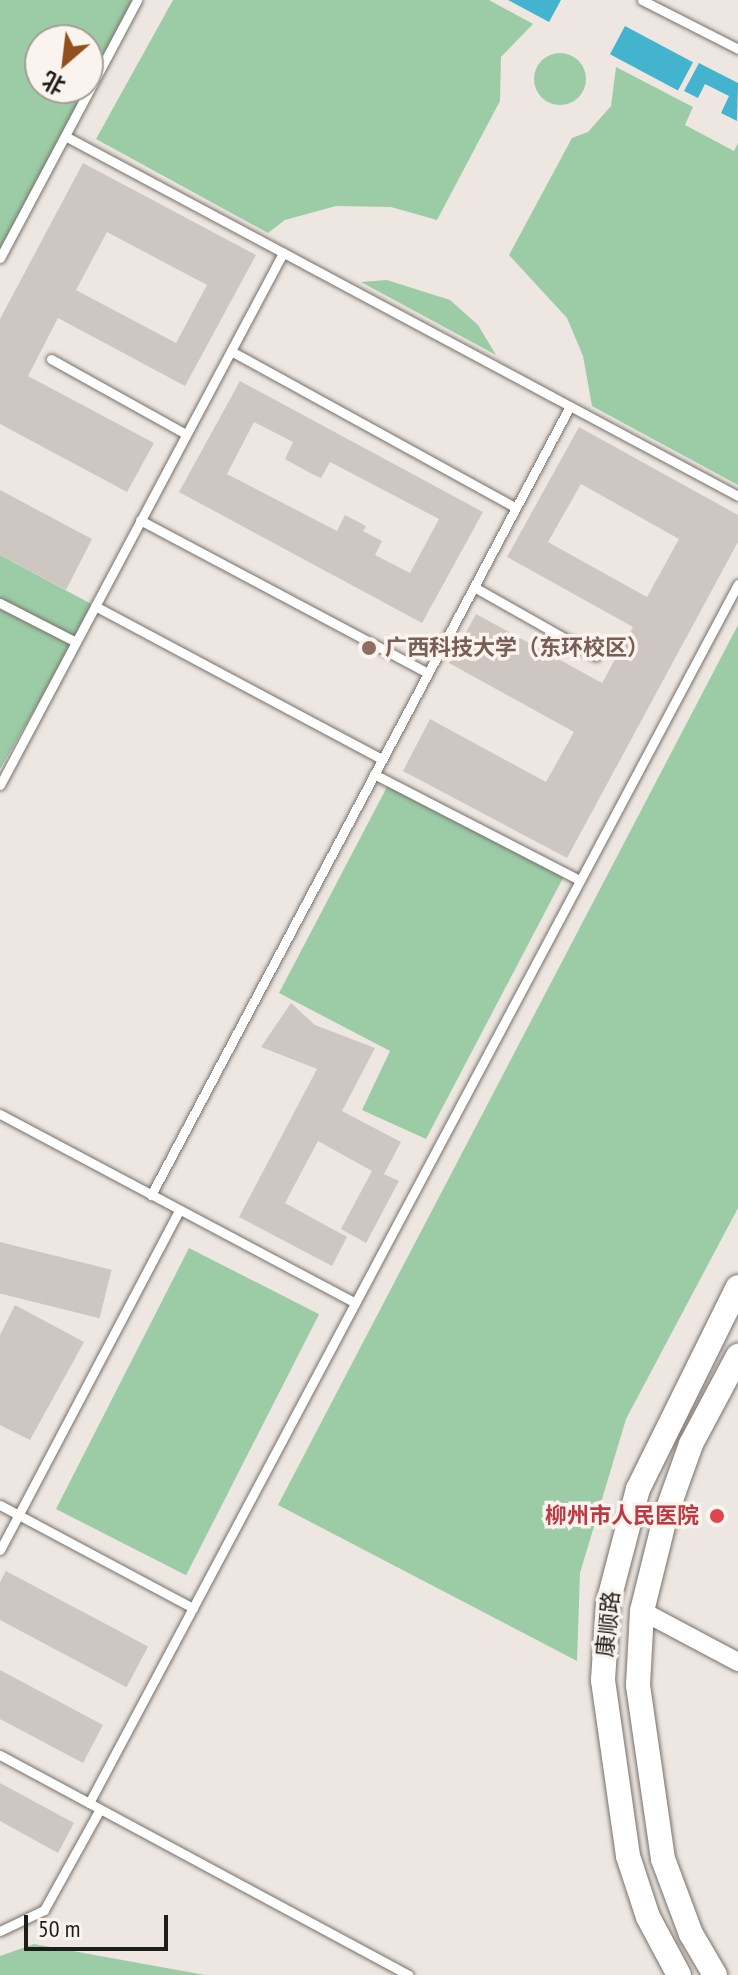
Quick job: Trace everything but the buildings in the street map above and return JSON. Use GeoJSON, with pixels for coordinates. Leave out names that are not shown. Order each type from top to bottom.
{"type":"FeatureCollection","features":[{"type":"Feature","properties":{"kind":"main road","name":"康顺路"},"geometry":{"type":"LineString","coordinates":[[679,1975],[648,1917],[628,1856],[603,1680],[608,1603],[638,1489],[738,1287]]}},
{"type":"Feature","properties":{"kind":"main road","name":"康顺路"},"geometry":{"type":"LineString","coordinates":[[715,1975],[691,1934],[663,1859],[638,1685],[642,1611],[691,1444],[738,1356]]}},
{"type":"Feature","properties":{"kind":"street"},"geometry":{"type":"LineString","coordinates":[[642,1611],[738,1662]]}},
{"type":"Feature","properties":{"kind":"lane"},"geometry":{"type":"LineString","coordinates":[[0,258],[137,0]]}},
{"type":"Feature","properties":{"kind":"lane"},"geometry":{"type":"LineString","coordinates":[[642,0],[738,49]]}},
{"type":"Feature","properties":{"kind":"lane"},"geometry":{"type":"LineString","coordinates":[[65,136],[738,496]]}},
{"type":"Feature","properties":{"kind":"lane"},"geometry":{"type":"LineString","coordinates":[[0,785],[283,253]]}},
{"type":"Feature","properties":{"kind":"lane"},"geometry":{"type":"LineString","coordinates":[[231,351],[516,508]]}},
{"type":"Feature","properties":{"kind":"lane"},"geometry":{"type":"LineString","coordinates":[[51,359],[186,434]]}},
{"type":"Feature","properties":{"kind":"lane"},"geometry":{"type":"LineString","coordinates":[[151,1195],[570,406]]}},
{"type":"Feature","properties":{"kind":"lane"},"geometry":{"type":"LineString","coordinates":[[140,520],[428,673]]}},
{"type":"Feature","properties":{"kind":"lane"},"geometry":{"type":"LineString","coordinates":[[89,1803],[738,584]]}},
{"type":"Feature","properties":{"kind":"lane"},"geometry":{"type":"LineString","coordinates":[[474,587],[596,656]]}},
{"type":"Feature","properties":{"kind":"lane"},"geometry":{"type":"LineString","coordinates":[[0,603],[76,642]]}},
{"type":"Feature","properties":{"kind":"lane"},"geometry":{"type":"LineString","coordinates":[[95,606],[382,759]]}},
{"type":"Feature","properties":{"kind":"lane"},"geometry":{"type":"LineString","coordinates":[[374,774],[579,880]]}},
{"type":"Feature","properties":{"kind":"lane"},"geometry":{"type":"LineString","coordinates":[[0,1114],[355,1303]]}},
{"type":"Feature","properties":{"kind":"lane"},"geometry":{"type":"LineString","coordinates":[[0,1550],[179,1210]]}},
{"type":"Feature","properties":{"kind":"lane"},"geometry":{"type":"LineString","coordinates":[[0,1505],[193,1608]]}},
{"type":"Feature","properties":{"kind":"lane"},"geometry":{"type":"LineString","coordinates":[[0,1755],[409,1975]]}},
{"type":"Feature","properties":{"kind":"lane"},"geometry":{"type":"LineString","coordinates":[[0,1931],[44,1910],[100,1809]]}},
{"type":"Feature","properties":{"kind":"green space"},"geometry":{"type":"Polygon","coordinates":[[[0,0],[137,0],[104,62],[104,24],[24,24],[24,104],[82,104],[0,258],[0,0]]]}},
{"type":"Feature","properties":{"kind":"green space"},"geometry":{"type":"Polygon","coordinates":[[[173,0],[489,0],[533,24],[501,57],[500,101],[437,220],[391,207],[336,206],[285,220],[268,233],[96,139],[173,0]]]}},
{"type":"Feature","properties":{"kind":"green space"},"geometry":{"type":"Polygon","coordinates":[[[560,53],[579,60],[586,79],[579,98],[560,105],[541,98],[534,79],[541,60],[560,53]]]}},
{"type":"Feature","properties":{"kind":"green space"},"geometry":{"type":"Polygon","coordinates":[[[616,67],[693,107],[685,125],[734,151],[738,143],[738,485],[592,406],[583,356],[567,318],[509,255],[572,138],[588,132],[611,106],[616,67]]]}},
{"type":"Feature","properties":{"kind":"green space"},"geometry":{"type":"Polygon","coordinates":[[[387,280],[450,300],[478,325],[496,355],[361,282],[387,280]]]}},
{"type":"Feature","properties":{"kind":"green space"},"geometry":{"type":"Polygon","coordinates":[[[0,555],[95,606],[0,769],[0,555]]]}},
{"type":"Feature","properties":{"kind":"green space"},"geometry":{"type":"Polygon","coordinates":[[[738,625],[738,1208],[626,1419],[580,1573],[577,1661],[278,1505],[738,625]]]}},
{"type":"Feature","properties":{"kind":"green space"},"geometry":{"type":"Polygon","coordinates":[[[388,785],[564,876],[426,1139],[362,1110],[390,1051],[279,993],[388,785]]]}},
{"type":"Feature","properties":{"kind":"green space"},"geometry":{"type":"Polygon","coordinates":[[[189,1248],[319,1314],[186,1575],[56,1509],[189,1248]]]}},
{"type":"Feature","properties":{"kind":"green space"},"geometry":{"type":"Polygon","coordinates":[[[34,1944],[205,1975],[0,1975],[0,1956],[34,1944]]]}},
{"type":"Feature","properties":{"kind":"water"},"geometry":{"type":"Polygon","coordinates":[[[508,0],[561,0],[549,22],[508,0]]]}},
{"type":"Feature","properties":{"kind":"water"},"geometry":{"type":"Polygon","coordinates":[[[625,26],[693,62],[678,90],[610,54],[625,26]]]}},
{"type":"Feature","properties":{"kind":"water"},"geometry":{"type":"Polygon","coordinates":[[[699,63],[738,83],[737,121],[721,113],[729,96],[705,84],[698,98],[684,91],[699,63]]]}},
{"type":"Feature","properties":{"kind":"place","name":"广西科技大学（东环校区）"},"geometry":{"type":"Point","coordinates":[369,648]}},
{"type":"Feature","properties":{"kind":"place","name":"柳州市人民医院"},"geometry":{"type":"Point","coordinates":[717,1516]}}]}
